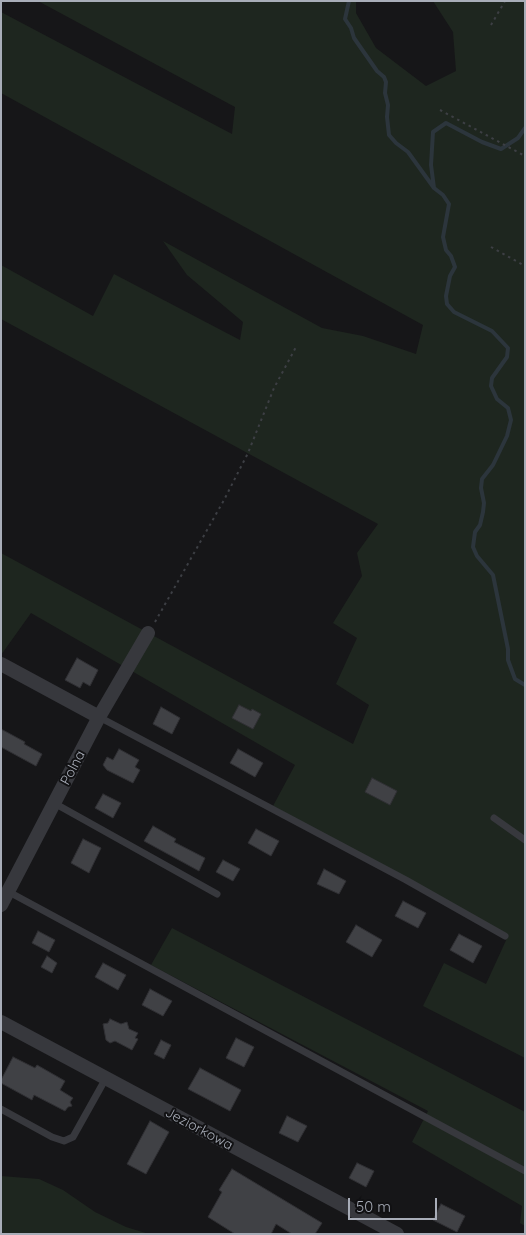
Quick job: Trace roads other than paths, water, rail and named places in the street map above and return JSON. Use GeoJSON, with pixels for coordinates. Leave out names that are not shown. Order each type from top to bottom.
{"type":"FeatureCollection","features":[{"type":"Feature","properties":{"kind":"street","name":"Polna"},"geometry":{"type":"LineString","coordinates":[[1,905],[100,717],[148,633]]}},
{"type":"Feature","properties":{"kind":"street"},"geometry":{"type":"LineString","coordinates":[[1,664],[100,717]]}},
{"type":"Feature","properties":{"kind":"street","name":"Jeziorkowa"},"geometry":{"type":"LineString","coordinates":[[1,1022],[397,1234]]}},
{"type":"Feature","properties":{"kind":"lane"},"geometry":{"type":"LineString","coordinates":[[100,717],[505,936]]}},
{"type":"Feature","properties":{"kind":"lane"},"geometry":{"type":"LineString","coordinates":[[54,803],[217,894]]}},
{"type":"Feature","properties":{"kind":"lane"},"geometry":{"type":"LineString","coordinates":[[494,818],[525,840]]}},
{"type":"Feature","properties":{"kind":"lane"},"geometry":{"type":"LineString","coordinates":[[9,892],[525,1171]]}},
{"type":"Feature","properties":{"kind":"lane"},"geometry":{"type":"LineString","coordinates":[[1,1109],[52,1137],[64,1140],[73,1137],[106,1078]]}},
{"type":"Feature","properties":{"kind":"waterway"},"geometry":{"type":"LineString","coordinates":[[349,1],[345,19],[351,28],[354,38],[386,82],[385,93],[388,105],[389,135],[408,152],[434,188],[443,195],[449,204],[443,237],[446,250],[451,256],[455,267],[450,276],[446,296],[447,304],[454,312],[492,331],[508,348],[507,357],[492,378],[491,386],[497,399],[508,408],[511,420],[507,436],[493,465],[482,479],[483,512],[480,525],[475,532],[473,547],[477,556],[493,575],[508,649],[508,660],[515,679],[525,685]]}},
{"type":"Feature","properties":{"kind":"waterway"},"geometry":{"type":"LineString","coordinates":[[434,188],[431,165],[433,132],[446,123],[482,142],[501,149],[518,138],[525,128]]}}]}
